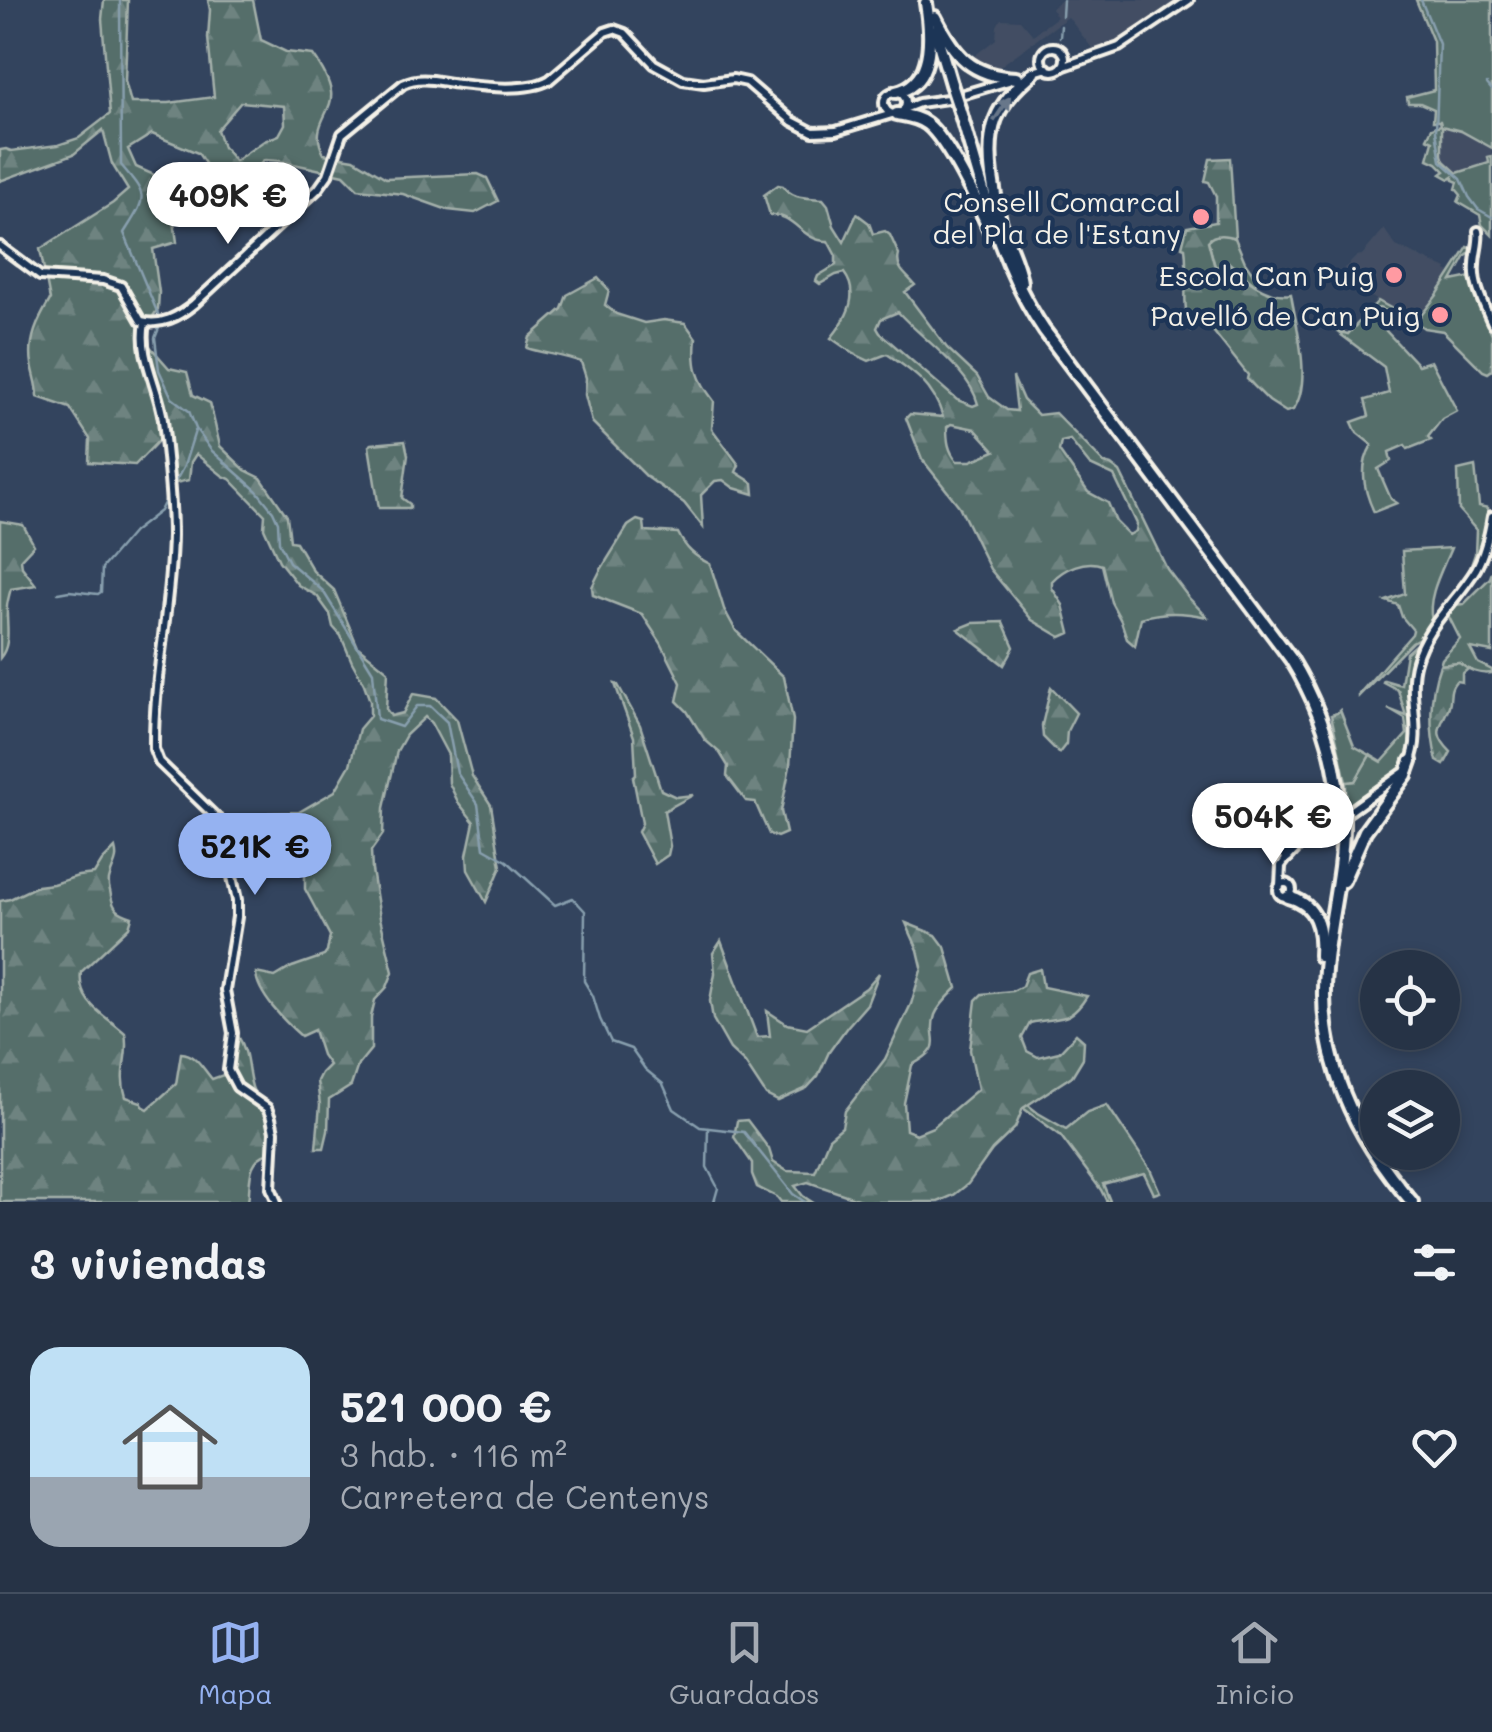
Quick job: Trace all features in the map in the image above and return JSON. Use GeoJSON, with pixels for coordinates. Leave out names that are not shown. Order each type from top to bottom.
{"type":"FeatureCollection","features":[{"type":"Feature","properties":{"kind":"highway"},"geometry":{"type":"LineString","coordinates":[[927,1],[951,48],[971,66],[991,75],[1024,75],[992,123],[989,139],[998,211],[1019,283],[1296,659],[1313,690],[1332,742],[1340,780],[1342,819],[1342,854],[1324,990],[1327,1034],[1344,1096],[1361,1133],[1410,1202]]}},
{"type":"Feature","properties":{"kind":"highway"},"geometry":{"type":"LineString","coordinates":[[927,1],[953,84]]}},
{"type":"Feature","properties":{"kind":"highway"},"geometry":{"type":"LineString","coordinates":[[900,95],[914,83],[927,58],[927,1]]}},
{"type":"Feature","properties":{"kind":"highway"},"geometry":{"type":"LineString","coordinates":[[935,18],[960,108],[1019,283],[1048,335],[1282,645],[1312,697],[1333,760],[1342,819],[1321,962]]}},
{"type":"Feature","properties":{"kind":"highway"},"geometry":{"type":"LineString","coordinates":[[898,112],[921,120],[940,139],[984,216],[1012,278],[1019,283]]}},
{"type":"Feature","properties":{"kind":"highway"},"geometry":{"type":"LineString","coordinates":[[1287,856],[1318,828],[1327,811],[1334,789],[1333,760]]}},
{"type":"Feature","properties":{"kind":"highway"},"geometry":{"type":"LineString","coordinates":[[1333,910],[1365,831],[1406,776],[1411,762]]}},
{"type":"Feature","properties":{"kind":"highway"},"geometry":{"type":"LineString","coordinates":[[1288,897],[1302,903],[1316,918],[1321,937],[1321,1022],[1336,1084],[1358,1135],[1410,1202]]}},
{"type":"Feature","properties":{"kind":"street"},"geometry":{"type":"LineString","coordinates":[[0,246],[40,276],[103,280],[121,286],[136,315],[149,323],[169,320],[194,304],[318,189],[342,134],[350,126],[413,80],[539,85],[614,28],[625,33],[664,71],[693,82],[746,82],[792,121],[813,132],[836,131],[919,103],[1087,59],[1119,46],[1189,0]]}},
{"type":"Feature","properties":{"kind":"street"},"geometry":{"type":"LineString","coordinates":[[1024,75],[1051,47],[1074,61]]}},
{"type":"Feature","properties":{"kind":"street"},"geometry":{"type":"LineString","coordinates":[[1062,66],[1064,54]]}},
{"type":"Feature","properties":{"kind":"street"},"geometry":{"type":"LineString","coordinates":[[1042,58],[1047,68]]}},
{"type":"Feature","properties":{"kind":"street"},"geometry":{"type":"LineString","coordinates":[[878,118],[888,94],[919,103]]}},
{"type":"Feature","properties":{"kind":"street"},"geometry":{"type":"LineString","coordinates":[[898,112],[900,95]]}},
{"type":"Feature","properties":{"kind":"street"},"geometry":{"type":"LineString","coordinates":[[884,104],[886,109],[898,112]]}},
{"type":"Feature","properties":{"kind":"street"},"geometry":{"type":"LineString","coordinates":[[1479,238],[1475,276],[1492,324]]}},
{"type":"Feature","properties":{"kind":"street"},"geometry":{"type":"LineString","coordinates":[[149,323],[143,333],[162,411],[172,536],[154,749],[161,764],[220,821],[237,900],[226,990],[233,1033],[228,1070],[237,1087],[267,1108],[271,1118],[271,1188],[277,1202]]}},
{"type":"Feature","properties":{"kind":"street"},"geometry":{"type":"LineString","coordinates":[[1288,897],[1280,894],[1281,866],[1287,856],[1398,778],[1411,762],[1416,744],[1412,685],[1417,658],[1428,634],[1478,564],[1492,516]]}},
{"type":"Feature","properties":{"kind":"shaded area"},"geometry":{"type":"Polygon","coordinates":[[[1062,0],[1189,0],[1111,50],[1095,52],[1068,17],[992,72],[969,60],[996,39],[1001,19],[1020,20],[1033,35],[1057,17],[1051,8],[1062,0]]]}},
{"type":"Feature","properties":{"kind":"shaded area"},"geometry":{"type":"Polygon","coordinates":[[[1441,126],[1461,131],[1492,148],[1489,163],[1457,173],[1444,161],[1441,126]]]}},
{"type":"Feature","properties":{"kind":"shaded area","name":"Escola Can Puig"},"geometry":{"type":"Polygon","coordinates":[[[1384,229],[1396,246],[1450,273],[1416,322],[1336,277],[1384,229]]]}},
{"type":"Feature","properties":{"kind":"green space"},"geometry":{"type":"Polygon","coordinates":[[[104,0],[128,0],[125,81],[131,103],[169,103],[214,97],[208,0],[253,0],[261,40],[286,52],[313,55],[327,77],[331,100],[319,135],[324,154],[354,159],[386,178],[478,174],[487,178],[498,201],[475,213],[448,210],[403,194],[358,189],[344,175],[280,161],[265,160],[244,178],[210,171],[198,153],[152,134],[128,149],[136,167],[169,186],[177,242],[153,249],[158,309],[140,335],[169,368],[187,372],[193,395],[210,403],[220,446],[245,470],[261,478],[287,516],[290,541],[296,542],[313,571],[334,590],[358,647],[388,671],[386,709],[391,716],[403,713],[413,694],[436,698],[457,720],[472,776],[491,805],[501,867],[486,902],[468,870],[474,822],[449,783],[448,755],[425,717],[406,735],[397,751],[384,808],[383,834],[371,851],[380,918],[393,972],[387,987],[375,1000],[371,1049],[358,1065],[351,1086],[329,1100],[324,1148],[316,1148],[320,1105],[317,1081],[329,1065],[314,1030],[301,1036],[287,1023],[266,998],[256,973],[275,977],[327,952],[330,936],[305,889],[305,872],[296,846],[270,813],[299,812],[335,791],[350,765],[359,729],[370,716],[364,684],[330,614],[317,596],[298,585],[279,561],[264,528],[265,515],[230,479],[196,454],[189,480],[171,484],[163,436],[135,465],[89,462],[90,439],[70,408],[38,397],[31,347],[50,300],[40,249],[128,190],[112,164],[103,130],[74,154],[0,181],[0,150],[58,145],[79,138],[110,114],[104,0]],[[241,102],[217,130],[223,147],[235,161],[279,135],[285,124],[284,106],[241,102]]]}},
{"type":"Feature","properties":{"kind":"green space"},"geometry":{"type":"Polygon","coordinates":[[[1416,0],[1492,0],[1492,148],[1461,131],[1442,126],[1442,155],[1457,173],[1489,163],[1488,157],[1492,156],[1492,235],[1482,225],[1480,215],[1458,202],[1458,182],[1441,174],[1445,171],[1428,159],[1433,141],[1427,138],[1432,128],[1441,125],[1440,121],[1433,121],[1434,109],[1408,103],[1407,97],[1434,90],[1433,41],[1416,0]]]}},
{"type":"Feature","properties":{"kind":"green space"},"geometry":{"type":"Polygon","coordinates":[[[1230,158],[1235,238],[1217,236],[1208,241],[1217,268],[1228,262],[1265,290],[1291,294],[1302,385],[1293,410],[1286,412],[1247,379],[1248,375],[1205,321],[1200,320],[1191,331],[1188,320],[1186,259],[1182,247],[1187,227],[1216,222],[1216,196],[1205,181],[1210,159],[1230,158]]]}},
{"type":"Feature","properties":{"kind":"green space"},"geometry":{"type":"Polygon","coordinates":[[[778,185],[796,196],[823,199],[844,242],[857,214],[869,223],[873,234],[885,231],[890,235],[900,268],[915,285],[905,292],[947,348],[977,376],[989,397],[1007,410],[1017,411],[1013,377],[1023,400],[1038,415],[1055,413],[1104,463],[1120,472],[1167,569],[1207,617],[1174,613],[1141,618],[1135,646],[1127,639],[1111,602],[1102,565],[1089,563],[1062,572],[1052,581],[1070,633],[1061,637],[1032,620],[990,569],[959,506],[922,459],[906,418],[910,414],[943,417],[934,396],[914,374],[887,354],[869,361],[831,338],[849,307],[849,281],[844,273],[820,284],[816,281],[836,265],[828,241],[812,237],[786,218],[770,215],[764,195],[778,185]],[[898,312],[881,319],[877,328],[880,333],[957,400],[978,404],[955,367],[898,312]],[[951,424],[947,427],[949,445],[957,461],[971,461],[995,451],[975,429],[951,424]],[[1070,440],[1061,442],[1059,451],[1088,492],[1108,503],[1116,522],[1129,535],[1136,531],[1137,524],[1114,476],[1090,465],[1070,440]]]}},
{"type":"Feature","properties":{"kind":"green space"},"geometry":{"type":"Polygon","coordinates":[[[1223,234],[1235,238],[1258,281],[1254,284],[1228,262],[1222,268],[1215,266],[1208,241],[1223,234]]]}},
{"type":"Feature","properties":{"kind":"green space"},"geometry":{"type":"Polygon","coordinates":[[[1468,247],[1473,249],[1452,281],[1471,277],[1492,334],[1492,370],[1483,371],[1443,331],[1424,328],[1416,322],[1468,247]]]}},
{"type":"Feature","properties":{"kind":"green space"},"geometry":{"type":"Polygon","coordinates":[[[598,278],[609,290],[605,305],[616,314],[644,323],[685,323],[696,338],[698,372],[714,401],[712,429],[739,465],[736,472],[753,483],[754,494],[723,480],[715,481],[701,495],[703,527],[684,503],[647,477],[592,422],[581,362],[527,348],[530,337],[562,309],[567,295],[598,278]]]}},
{"type":"Feature","properties":{"kind":"green space"},"geometry":{"type":"Polygon","coordinates":[[[1378,301],[1416,322],[1379,308],[1376,309],[1384,318],[1376,314],[1373,317],[1418,365],[1431,361],[1457,411],[1442,419],[1428,437],[1431,440],[1389,452],[1391,461],[1378,469],[1391,499],[1397,503],[1374,512],[1364,479],[1372,445],[1357,433],[1352,422],[1369,416],[1365,400],[1389,393],[1384,367],[1336,331],[1348,334],[1378,301]]]}},
{"type":"Feature","properties":{"kind":"green space"},"geometry":{"type":"Polygon","coordinates":[[[405,441],[408,455],[402,498],[410,508],[379,508],[369,446],[405,441]]]}},
{"type":"Feature","properties":{"kind":"green space"},"geometry":{"type":"Polygon","coordinates":[[[1475,466],[1479,506],[1488,508],[1483,544],[1469,571],[1475,554],[1476,530],[1459,510],[1458,470],[1475,466]]]}},
{"type":"Feature","properties":{"kind":"green space"},"geometry":{"type":"Polygon","coordinates":[[[637,520],[644,522],[645,531],[678,533],[691,552],[710,564],[724,609],[736,631],[784,677],[793,720],[790,766],[781,811],[786,833],[777,837],[769,834],[755,802],[746,801],[727,776],[728,766],[720,753],[705,740],[677,701],[681,683],[642,614],[593,595],[592,587],[600,571],[628,526],[637,520]]]}},
{"type":"Feature","properties":{"kind":"green space"},"geometry":{"type":"Polygon","coordinates":[[[0,521],[23,525],[34,545],[21,559],[22,567],[36,585],[11,589],[7,640],[0,658],[0,521]]]}},
{"type":"Feature","properties":{"kind":"green space"},"geometry":{"type":"Polygon","coordinates":[[[1451,548],[1433,594],[1432,621],[1421,637],[1359,696],[1412,634],[1398,605],[1386,601],[1405,594],[1402,551],[1451,548]]]}},
{"type":"Feature","properties":{"kind":"green space"},"geometry":{"type":"Polygon","coordinates":[[[1492,572],[1492,652],[1470,648],[1478,663],[1492,673],[1474,671],[1459,663],[1440,665],[1460,639],[1448,615],[1454,605],[1464,604],[1492,572]]]}},
{"type":"Feature","properties":{"kind":"green space"},"geometry":{"type":"Polygon","coordinates":[[[1003,622],[1014,647],[1004,665],[958,629],[973,623],[1003,622]]]}},
{"type":"Feature","properties":{"kind":"green space"},"geometry":{"type":"Polygon","coordinates":[[[1415,645],[1410,673],[1410,754],[1401,770],[1346,809],[1346,782],[1355,781],[1370,755],[1382,762],[1407,734],[1405,719],[1388,709],[1406,716],[1398,690],[1383,682],[1401,685],[1406,653],[1415,645]]]}},
{"type":"Feature","properties":{"kind":"green space"},"geometry":{"type":"Polygon","coordinates":[[[1459,663],[1468,669],[1462,674],[1462,682],[1456,681],[1452,688],[1440,729],[1441,739],[1451,752],[1444,765],[1437,761],[1433,737],[1434,688],[1440,665],[1459,663]]]}},
{"type":"Feature","properties":{"kind":"green space"},"geometry":{"type":"Polygon","coordinates":[[[615,684],[640,725],[661,790],[676,797],[693,795],[664,811],[670,846],[668,855],[655,864],[638,832],[642,823],[633,777],[634,737],[615,684]]]}},
{"type":"Feature","properties":{"kind":"green space"},"geometry":{"type":"Polygon","coordinates":[[[1051,687],[1076,713],[1059,753],[1043,737],[1051,687]]]}},
{"type":"Feature","properties":{"kind":"green space"},"geometry":{"type":"Polygon","coordinates":[[[1340,710],[1354,746],[1370,755],[1355,781],[1346,782],[1331,715],[1340,710]]]}},
{"type":"Feature","properties":{"kind":"green space"},"geometry":{"type":"Polygon","coordinates":[[[115,848],[116,861],[109,882],[111,896],[117,910],[132,917],[129,927],[81,972],[83,992],[94,1007],[125,1033],[126,1097],[148,1109],[176,1084],[181,1053],[195,1059],[212,1079],[223,1075],[229,1078],[234,1069],[238,1036],[270,1132],[269,1153],[253,1166],[248,1202],[0,1202],[0,901],[37,886],[94,874],[115,848]]]}},
{"type":"Feature","properties":{"kind":"green space"},"geometry":{"type":"Polygon","coordinates":[[[906,923],[936,935],[945,947],[957,988],[935,1015],[933,1047],[912,1065],[904,1103],[906,1130],[916,1134],[933,1127],[978,1089],[970,1050],[976,1000],[982,994],[1022,986],[1027,973],[1040,969],[1043,987],[1087,996],[1069,1015],[1030,1023],[1022,1038],[1027,1051],[1038,1057],[1059,1052],[1076,1034],[1084,1041],[1083,1058],[1072,1076],[1023,1108],[1015,1128],[954,1195],[938,1202],[866,1202],[808,1182],[795,1186],[812,1202],[781,1202],[757,1187],[752,1163],[734,1137],[737,1121],[747,1120],[769,1149],[773,1162],[787,1171],[815,1172],[829,1138],[842,1127],[845,1111],[885,1059],[911,1004],[922,967],[906,923]]]}},
{"type":"Feature","properties":{"kind":"green space"},"geometry":{"type":"Polygon","coordinates":[[[721,941],[757,1037],[770,1036],[767,1011],[787,1024],[807,1028],[866,988],[879,973],[867,1004],[829,1052],[818,1076],[807,1088],[778,1101],[766,1095],[745,1063],[730,1049],[713,1019],[710,1001],[715,973],[713,953],[721,941]]]}},
{"type":"Feature","properties":{"kind":"green space"},"geometry":{"type":"Polygon","coordinates":[[[1028,1105],[1066,1129],[1087,1112],[1107,1105],[1150,1169],[1160,1192],[1154,1194],[1144,1173],[1103,1184],[1110,1201],[1107,1202],[1060,1135],[1023,1108],[1028,1105]]]}},
{"type":"Feature","properties":{"kind":"waterway"},"geometry":{"type":"LineString","coordinates":[[120,0],[121,165],[137,184],[142,198],[124,233],[158,314],[155,338],[159,370],[172,398],[189,411],[211,450],[257,491],[273,511],[279,542],[289,562],[323,591],[373,672],[377,719],[401,727],[417,706],[430,706],[447,722],[457,773],[478,804],[484,848],[507,861],[555,905],[573,898],[585,911],[584,981],[611,1042],[631,1049],[645,1069],[663,1084],[674,1109],[700,1127],[744,1132],[793,1194],[805,1202]]}},
{"type":"Feature","properties":{"kind":"waterway"},"geometry":{"type":"LineString","coordinates":[[1062,16],[1063,0]]}},
{"type":"Feature","properties":{"kind":"waterway"},"geometry":{"type":"LineString","coordinates":[[1421,0],[1439,44],[1436,131],[1441,161],[1461,179],[1478,209],[1492,217]]}},
{"type":"Feature","properties":{"kind":"waterway"},"geometry":{"type":"LineString","coordinates":[[1060,37],[1061,26]]}},
{"type":"Feature","properties":{"kind":"waterway"},"geometry":{"type":"LineString","coordinates":[[1487,84],[1492,90]]}},
{"type":"Feature","properties":{"kind":"waterway"},"geometry":{"type":"LineString","coordinates":[[172,488],[195,431]]}},
{"type":"Feature","properties":{"kind":"waterway"},"geometry":{"type":"LineString","coordinates":[[58,593],[101,592],[102,568],[133,532],[160,511],[168,495]]}},
{"type":"Feature","properties":{"kind":"waterway"},"geometry":{"type":"LineString","coordinates":[[708,1128],[707,1167],[718,1188],[714,1202]]}},
{"type":"Feature","properties":{"kind":"place","name":"Consell Comarcal del Pla de l'Estany"},"geometry":{"type":"Point","coordinates":[1201,217]}},
{"type":"Feature","properties":{"kind":"place","name":"Escola Can Puig"},"geometry":{"type":"Point","coordinates":[1394,275]}},
{"type":"Feature","properties":{"kind":"place","name":"Pavelló de Can Puig"},"geometry":{"type":"Point","coordinates":[1440,315]}}]}
